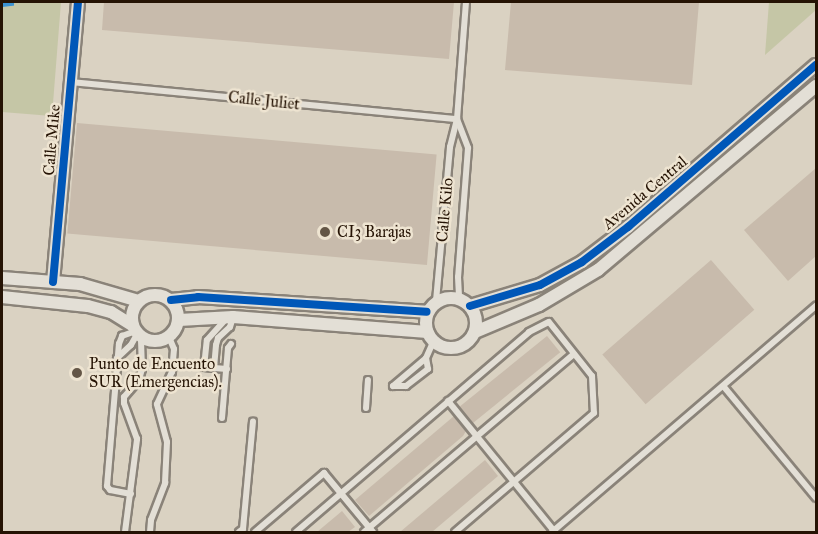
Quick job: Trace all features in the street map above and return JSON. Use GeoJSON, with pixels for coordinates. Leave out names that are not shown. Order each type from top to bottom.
{"type":"FeatureCollection","features":[{"type":"Feature","properties":{"kind":"street","name":"Calle Mike"},"geometry":{"type":"LineString","coordinates":[[52,282],[78,2]]}},
{"type":"Feature","properties":{"kind":"street","name":"Avenida Central"},"geometry":{"type":"LineString","coordinates":[[470,306],[540,285],[582,262],[628,227],[816,65]]}},
{"type":"Feature","properties":{"kind":"street","name":"Avenida Central"},"geometry":{"type":"LineString","coordinates":[[475,332],[539,305],[598,270],[816,86]]}},
{"type":"Feature","properties":{"kind":"street"},"geometry":{"type":"LineString","coordinates":[[2,278],[80,284],[139,301]]}},
{"type":"Feature","properties":{"kind":"street"},"geometry":{"type":"LineString","coordinates":[[137,332],[134,308],[139,301],[149,295],[160,295],[171,300],[198,297],[427,312]]}},
{"type":"Feature","properties":{"kind":"street"},"geometry":{"type":"LineString","coordinates":[[2,297],[87,306],[111,312],[150,341],[169,338],[179,320],[177,309],[171,300]]}},
{"type":"Feature","properties":{"kind":"street"},"geometry":{"type":"LineString","coordinates":[[179,320],[230,317],[430,337],[444,347],[462,346],[475,332],[476,315],[470,306],[459,298],[448,297],[436,301],[427,312],[430,337]]}},
{"type":"Feature","properties":{"kind":"lane","name":"Calle Kilo"},"geometry":{"type":"LineString","coordinates":[[436,301],[450,147],[457,119],[466,2]]}},
{"type":"Feature","properties":{"kind":"lane","name":"Calle Juliet"},"geometry":{"type":"LineString","coordinates":[[71,82],[457,119]]}},
{"type":"Feature","properties":{"kind":"lane","name":"Calle Kilo"},"geometry":{"type":"LineString","coordinates":[[457,119],[468,148],[458,282],[459,298]]}},
{"type":"Feature","properties":{"kind":"lane"},"geometry":{"type":"LineString","coordinates":[[448,401],[553,532],[816,306]]}},
{"type":"Feature","properties":{"kind":"lane"},"geometry":{"type":"LineString","coordinates":[[226,369],[204,367],[207,340],[230,317]]}},
{"type":"Feature","properties":{"kind":"lane"},"geometry":{"type":"LineString","coordinates":[[296,532],[529,332],[549,322],[592,376],[594,413],[455,532]]}},
{"type":"Feature","properties":{"kind":"lane"},"geometry":{"type":"LineString","coordinates":[[131,494],[110,490],[107,486],[117,358],[122,336],[137,332]]}},
{"type":"Feature","properties":{"kind":"lane"},"geometry":{"type":"LineString","coordinates":[[117,358],[130,345],[137,332]]}},
{"type":"Feature","properties":{"kind":"lane"},"geometry":{"type":"LineString","coordinates":[[125,532],[137,439],[124,397],[139,380],[142,369],[137,332]]}},
{"type":"Feature","properties":{"kind":"lane"},"geometry":{"type":"LineString","coordinates":[[426,358],[393,386],[406,386],[428,369],[426,358],[430,337]]}},
{"type":"Feature","properties":{"kind":"lane"},"geometry":{"type":"LineString","coordinates":[[150,532],[151,520],[165,483],[167,442],[158,404],[172,372],[174,349],[169,338]]}},
{"type":"Feature","properties":{"kind":"lane"},"geometry":{"type":"LineString","coordinates":[[222,418],[228,348],[231,344]]}},
{"type":"Feature","properties":{"kind":"lane"},"geometry":{"type":"LineString","coordinates":[[255,532],[324,473],[369,531],[574,354]]}},
{"type":"Feature","properties":{"kind":"lane"},"geometry":{"type":"LineString","coordinates":[[366,408],[368,380]]}},
{"type":"Feature","properties":{"kind":"lane"},"geometry":{"type":"LineString","coordinates":[[724,387],[816,498]]}},
{"type":"Feature","properties":{"kind":"lane"},"geometry":{"type":"LineString","coordinates":[[239,532],[243,529],[253,421]]}},
{"type":"Feature","properties":{"kind":"green space"},"geometry":{"type":"Polygon","coordinates":[[[2,2],[61,2],[52,116],[2,112],[2,2]]]}},
{"type":"Feature","properties":{"kind":"green space"},"geometry":{"type":"Polygon","coordinates":[[[769,2],[816,2],[816,10],[765,55],[769,2]]]}},
{"type":"Feature","properties":{"kind":"building"},"geometry":{"type":"Polygon","coordinates":[[[104,2],[454,2],[449,59],[102,30],[104,2]]]}},
{"type":"Feature","properties":{"kind":"building"},"geometry":{"type":"Polygon","coordinates":[[[511,2],[699,2],[692,85],[505,70],[511,2]]]}},
{"type":"Feature","properties":{"kind":"building"},"geometry":{"type":"Polygon","coordinates":[[[77,123],[437,154],[427,265],[67,234],[77,123]]]}},
{"type":"Feature","properties":{"kind":"building"},"geometry":{"type":"Polygon","coordinates":[[[816,168],[816,256],[788,281],[744,230],[816,168]]]}},
{"type":"Feature","properties":{"kind":"building"},"geometry":{"type":"Polygon","coordinates":[[[711,260],[754,310],[646,404],[602,354],[711,260]]]}},
{"type":"Feature","properties":{"kind":"building"},"geometry":{"type":"Polygon","coordinates":[[[547,336],[560,352],[472,423],[459,407],[547,336]]]}},
{"type":"Feature","properties":{"kind":"building"},"geometry":{"type":"Polygon","coordinates":[[[454,416],[466,431],[463,436],[369,516],[355,500],[454,416]]]}},
{"type":"Feature","properties":{"kind":"building"},"geometry":{"type":"Polygon","coordinates":[[[485,460],[498,476],[432,532],[400,532],[485,460]]]}},
{"type":"Feature","properties":{"kind":"building"},"geometry":{"type":"Polygon","coordinates":[[[342,511],[355,527],[348,532],[317,532],[342,511]]]}},
{"type":"Feature","properties":{"kind":"marked path"},"geometry":{"type":"LineString","coordinates":[[2,4],[19,2]]}},
{"type":"Feature","properties":{"kind":"cycle path"},"geometry":{"type":"LineString","coordinates":[[53,282],[78,2]]}},
{"type":"Feature","properties":{"kind":"cycle path"},"geometry":{"type":"LineString","coordinates":[[470,306],[540,285],[582,262],[628,227],[816,65]]}},
{"type":"Feature","properties":{"kind":"cycle path"},"geometry":{"type":"LineString","coordinates":[[171,300],[198,297],[427,312]]}},
{"type":"Feature","properties":{"kind":"place","name":"CI3 Barajas"},"geometry":{"type":"Point","coordinates":[325,232]}},
{"type":"Feature","properties":{"kind":"place","name":"Punto de Encuento SUR (Emergencias)."},"geometry":{"type":"Point","coordinates":[77,373]}}]}
